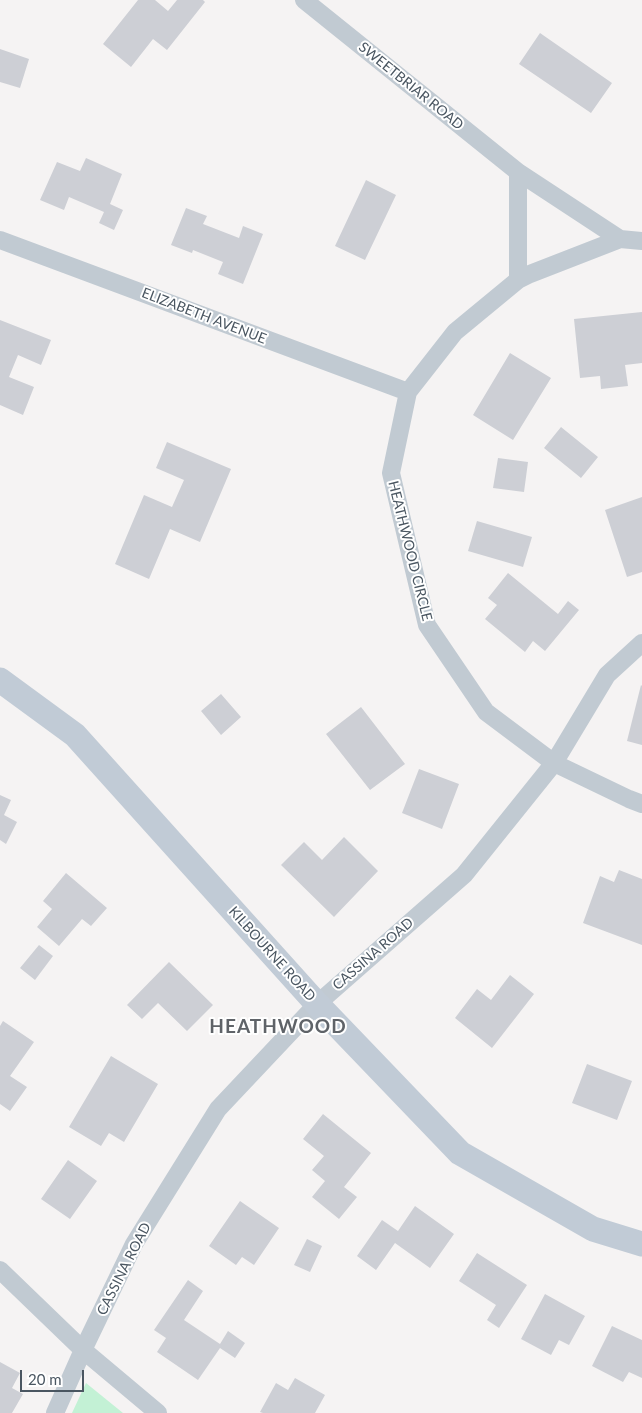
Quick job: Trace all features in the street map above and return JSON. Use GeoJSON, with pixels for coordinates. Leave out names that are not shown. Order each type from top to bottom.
{"type":"FeatureCollection","features":[{"type":"Feature","properties":{"kind":"street","name":"SWEETBRIAR ROAD"},"geometry":{"type":"LineString","coordinates":[[304,0],[518,172],[620,239]]}},
{"type":"Feature","properties":{"kind":"street"},"geometry":{"type":"LineString","coordinates":[[518,172],[518,280]]}},
{"type":"Feature","properties":{"kind":"street","name":"HEATHWOOD CIRCLE"},"geometry":{"type":"LineString","coordinates":[[642,241],[620,239],[530,274],[518,280],[454,332],[408,392],[391,473],[427,625],[486,712],[554,763],[642,804]]}},
{"type":"Feature","properties":{"kind":"street","name":"ELIZABETH AVENUE"},"geometry":{"type":"LineString","coordinates":[[0,240],[408,392]]}},
{"type":"Feature","properties":{"kind":"street","name":"CASSINA ROAD"},"geometry":{"type":"LineString","coordinates":[[55,1413],[134,1244],[218,1109],[317,1004],[464,875],[554,763],[606,675],[642,643]]}},
{"type":"Feature","properties":{"kind":"street","name":"KILBOURNE ROAD"},"geometry":{"type":"LineString","coordinates":[[0,680],[75,735],[317,1004],[460,1153],[593,1229],[642,1244]]}},
{"type":"Feature","properties":{"kind":"street"},"geometry":{"type":"LineString","coordinates":[[0,1270],[83,1350],[158,1413]]}},
{"type":"Feature","properties":{"kind":"green space"},"geometry":{"type":"Polygon","coordinates":[[[86,1383],[123,1413],[72,1413],[86,1383]]]}},
{"type":"Feature","properties":{"kind":"building"},"geometry":{"type":"Polygon","coordinates":[[[138,0],[155,0],[168,11],[177,0],[203,0],[205,2],[167,50],[153,39],[131,67],[103,44],[138,0]]]}},
{"type":"Feature","properties":{"kind":"building"},"geometry":{"type":"Polygon","coordinates":[[[540,33],[612,83],[591,113],[519,64],[540,33]]]}},
{"type":"Feature","properties":{"kind":"building"},"geometry":{"type":"Polygon","coordinates":[[[0,49],[29,59],[20,88],[0,82],[0,49]]]}},
{"type":"Feature","properties":{"kind":"building"},"geometry":{"type":"Polygon","coordinates":[[[86,158],[122,174],[110,204],[123,210],[114,230],[99,223],[104,212],[69,197],[64,210],[40,200],[57,162],[80,171],[86,158]]]}},
{"type":"Feature","properties":{"kind":"building"},"geometry":{"type":"Polygon","coordinates":[[[366,180],[396,195],[365,260],[335,246],[366,180]]]}},
{"type":"Feature","properties":{"kind":"building"},"geometry":{"type":"Polygon","coordinates":[[[186,208],[207,216],[203,224],[239,238],[243,226],[263,234],[243,284],[218,274],[223,262],[193,250],[192,253],[171,245],[186,208]]]}},
{"type":"Feature","properties":{"kind":"building"},"geometry":{"type":"Polygon","coordinates":[[[642,312],[642,363],[625,365],[628,386],[601,389],[600,376],[580,378],[574,319],[642,312]]]}},
{"type":"Feature","properties":{"kind":"building"},"geometry":{"type":"Polygon","coordinates":[[[0,320],[51,340],[41,365],[18,355],[9,377],[34,387],[23,415],[0,405],[0,320]]]}},
{"type":"Feature","properties":{"kind":"building"},"geometry":{"type":"Polygon","coordinates":[[[510,353],[551,378],[513,440],[473,415],[510,353]]]}},
{"type":"Feature","properties":{"kind":"building"},"geometry":{"type":"Polygon","coordinates":[[[561,427],[598,457],[581,478],[544,448],[561,427]]]}},
{"type":"Feature","properties":{"kind":"building"},"geometry":{"type":"Polygon","coordinates":[[[167,442],[231,469],[200,542],[170,529],[149,579],[115,564],[144,495],[172,507],[184,480],[156,468],[167,442]]]}},
{"type":"Feature","properties":{"kind":"building"},"geometry":{"type":"Polygon","coordinates":[[[498,458],[528,462],[524,492],[493,488],[498,458]]]}},
{"type":"Feature","properties":{"kind":"building"},"geometry":{"type":"Polygon","coordinates":[[[642,497],[642,572],[627,577],[605,510],[642,497]]]}},
{"type":"Feature","properties":{"kind":"building"},"geometry":{"type":"Polygon","coordinates":[[[477,521],[532,537],[523,567],[468,551],[477,521]]]}},
{"type":"Feature","properties":{"kind":"building"},"geometry":{"type":"Polygon","coordinates":[[[508,573],[558,614],[568,601],[579,610],[545,651],[533,641],[525,652],[485,619],[497,605],[488,598],[508,573]]]}},
{"type":"Feature","properties":{"kind":"building"},"geometry":{"type":"Polygon","coordinates":[[[642,686],[642,745],[627,741],[642,686]]]}},
{"type":"Feature","properties":{"kind":"building"},"geometry":{"type":"Polygon","coordinates":[[[221,694],[241,717],[221,735],[201,711],[221,694]]]}},
{"type":"Feature","properties":{"kind":"building"},"geometry":{"type":"Polygon","coordinates":[[[361,707],[405,764],[370,790],[326,734],[361,707]]]}},
{"type":"Feature","properties":{"kind":"building"},"geometry":{"type":"Polygon","coordinates":[[[419,769],[459,784],[442,829],[402,813],[419,769]]]}},
{"type":"Feature","properties":{"kind":"building"},"geometry":{"type":"Polygon","coordinates":[[[0,795],[11,800],[4,815],[17,822],[6,844],[0,840],[0,795]]]}},
{"type":"Feature","properties":{"kind":"building"},"geometry":{"type":"Polygon","coordinates":[[[344,837],[378,871],[334,917],[281,865],[304,842],[322,860],[344,837]]]}},
{"type":"Feature","properties":{"kind":"building"},"geometry":{"type":"Polygon","coordinates":[[[619,870],[642,879],[642,945],[583,923],[600,876],[614,882],[619,870]]]}},
{"type":"Feature","properties":{"kind":"building"},"geometry":{"type":"Polygon","coordinates":[[[66,873],[107,908],[91,926],[82,919],[59,946],[37,927],[52,909],[43,901],[66,873]]]}},
{"type":"Feature","properties":{"kind":"building"},"geometry":{"type":"Polygon","coordinates":[[[39,945],[53,956],[35,980],[20,968],[39,945]]]}},
{"type":"Feature","properties":{"kind":"building"},"geometry":{"type":"Polygon","coordinates":[[[169,962],[213,1005],[187,1031],[158,1003],[142,1019],[127,1005],[169,962]]]}},
{"type":"Feature","properties":{"kind":"building"},"geometry":{"type":"Polygon","coordinates":[[[510,975],[534,994],[492,1048],[455,1018],[477,989],[491,1000],[510,975]]]}},
{"type":"Feature","properties":{"kind":"building"},"geometry":{"type":"Polygon","coordinates":[[[3,1021],[34,1042],[10,1076],[27,1087],[10,1111],[0,1104],[0,1026],[3,1021]]]}},
{"type":"Feature","properties":{"kind":"building"},"geometry":{"type":"Polygon","coordinates":[[[111,1056],[158,1084],[124,1142],[109,1133],[101,1146],[69,1127],[111,1056]]]}},
{"type":"Feature","properties":{"kind":"building"},"geometry":{"type":"Polygon","coordinates":[[[587,1064],[632,1081],[617,1120],[572,1103],[587,1064]]]}},
{"type":"Feature","properties":{"kind":"building"},"geometry":{"type":"Polygon","coordinates":[[[323,1114],[371,1153],[344,1187],[357,1197],[339,1219],[312,1197],[325,1181],[312,1170],[324,1156],[303,1139],[323,1114]]]}},
{"type":"Feature","properties":{"kind":"building"},"geometry":{"type":"Polygon","coordinates":[[[68,1160],[97,1181],[70,1219],[41,1199],[68,1160]]]}},
{"type":"Feature","properties":{"kind":"building"},"geometry":{"type":"Polygon","coordinates":[[[240,1201],[279,1228],[254,1265],[242,1257],[236,1265],[209,1246],[240,1201]]]}},
{"type":"Feature","properties":{"kind":"building"},"geometry":{"type":"Polygon","coordinates":[[[415,1206],[454,1234],[430,1268],[395,1243],[376,1270],[357,1256],[382,1220],[398,1231],[415,1206]]]}},
{"type":"Feature","properties":{"kind":"building"},"geometry":{"type":"Polygon","coordinates":[[[307,1239],[322,1246],[310,1272],[294,1265],[307,1239]]]}},
{"type":"Feature","properties":{"kind":"building"},"geometry":{"type":"Polygon","coordinates":[[[477,1253],[527,1285],[499,1328],[487,1320],[496,1305],[459,1281],[477,1253]]]}},
{"type":"Feature","properties":{"kind":"building"},"geometry":{"type":"Polygon","coordinates":[[[188,1280],[203,1291],[184,1320],[220,1344],[228,1331],[245,1343],[235,1358],[220,1348],[198,1380],[157,1352],[166,1338],[154,1330],[188,1280]]]}},
{"type":"Feature","properties":{"kind":"building"},"geometry":{"type":"Polygon","coordinates":[[[545,1294],[585,1316],[569,1345],[559,1340],[551,1355],[521,1339],[545,1294]]]}},
{"type":"Feature","properties":{"kind":"building"},"geometry":{"type":"Polygon","coordinates":[[[612,1326],[642,1340],[642,1378],[629,1372],[623,1382],[592,1366],[612,1326]]]}},
{"type":"Feature","properties":{"kind":"building"},"geometry":{"type":"Polygon","coordinates":[[[0,1362],[20,1373],[12,1388],[23,1394],[12,1413],[0,1413],[0,1362]]]}},
{"type":"Feature","properties":{"kind":"building"},"geometry":{"type":"Polygon","coordinates":[[[295,1378],[325,1395],[315,1413],[260,1412],[276,1383],[288,1390],[295,1378]]]}},
{"type":"Feature","properties":{"kind":"district","name":"HEATHWOOD"},"geometry":{"type":"Point","coordinates":[278,1027]}}]}
